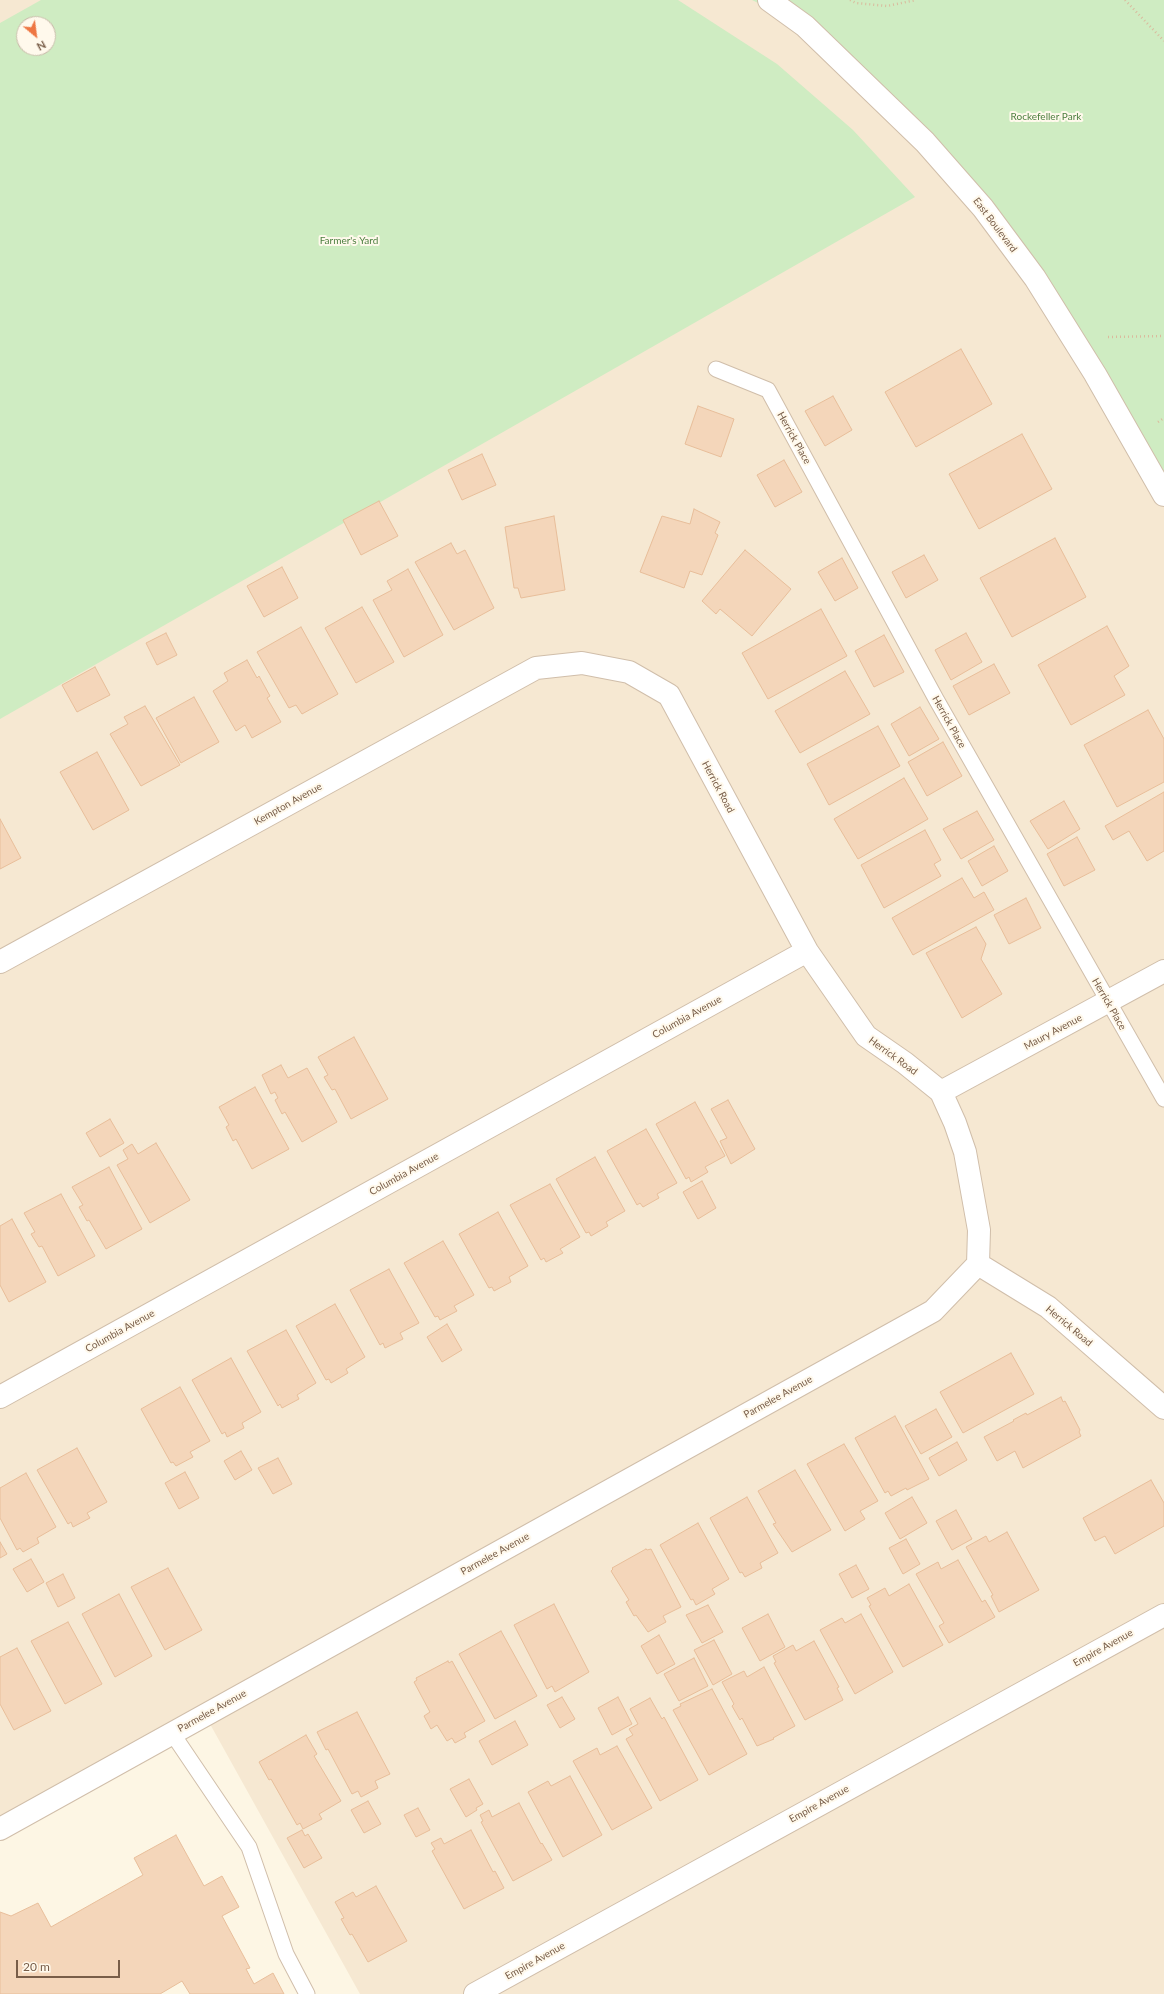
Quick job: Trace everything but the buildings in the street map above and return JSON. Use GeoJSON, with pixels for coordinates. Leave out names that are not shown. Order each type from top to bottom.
{"type":"FeatureCollection","features":[{"type":"Feature","properties":{"kind":"street","name":"East Boulevard"},"geometry":{"type":"LineString","coordinates":[[769,0],[805,26],[914,131],[983,208],[1039,285],[1095,374],[1164,495]]}},
{"type":"Feature","properties":{"kind":"street","name":"Herrick Road"},"geometry":{"type":"LineString","coordinates":[[582,663],[630,672],[669,695],[807,951],[866,1036],[905,1063],[941,1092],[955,1123],[965,1152],[979,1230],[978,1264],[1048,1307],[1164,1408]]}},
{"type":"Feature","properties":{"kind":"street","name":"Kempton Avenue"},"geometry":{"type":"LineString","coordinates":[[0,962],[536,668],[582,663]]}},
{"type":"Feature","properties":{"kind":"street","name":"Columbia Avenue"},"geometry":{"type":"LineString","coordinates":[[0,1397],[807,951]]}},
{"type":"Feature","properties":{"kind":"street","name":"Maury Avenue"},"geometry":{"type":"LineString","coordinates":[[941,1092],[1164,971]]}},
{"type":"Feature","properties":{"kind":"street","name":"Parmelee Avenue"},"geometry":{"type":"LineString","coordinates":[[0,1829],[933,1311],[978,1264]]}},
{"type":"Feature","properties":{"kind":"street","name":"Empire Avenue"},"geometry":{"type":"LineString","coordinates":[[474,1994],[1164,1615]]}},
{"type":"Feature","properties":{"kind":"lane","name":"Herrick Place"},"geometry":{"type":"LineString","coordinates":[[716,369],[768,390],[936,699],[1164,1099]]}},
{"type":"Feature","properties":{"kind":"lane"},"geometry":{"type":"LineString","coordinates":[[172,1733],[249,1847],[286,1954],[306,1994]]}},
{"type":"Feature","properties":{"kind":"path"},"geometry":{"type":"LineString","coordinates":[[850,0],[856,3],[887,6],[916,0]]}},
{"type":"Feature","properties":{"kind":"path"},"geometry":{"type":"LineString","coordinates":[[1125,0],[1164,41]]}},
{"type":"Feature","properties":{"kind":"path"},"geometry":{"type":"LineString","coordinates":[[1108,337],[1164,336]]}},
{"type":"Feature","properties":{"kind":"path"},"geometry":{"type":"LineString","coordinates":[[1158,422],[1164,418]]}},
{"type":"Feature","properties":{"kind":"shaded area"},"geometry":{"type":"Polygon","coordinates":[[[0,0],[769,0],[983,208],[1164,495],[1164,1994],[360,1994],[205,1715],[0,1829],[0,0]]]}},
{"type":"Feature","properties":{"kind":"green space","name":"Farmer's Yard"},"geometry":{"type":"Polygon","coordinates":[[[41,0],[678,0],[777,64],[853,130],[915,197],[0,719],[0,23],[41,0]]]}},
{"type":"Feature","properties":{"kind":"green space","name":"Rockefeller Park"},"geometry":{"type":"Polygon","coordinates":[[[752,0],[1164,0],[1164,501],[1035,278],[805,26],[752,0]]]}}]}
